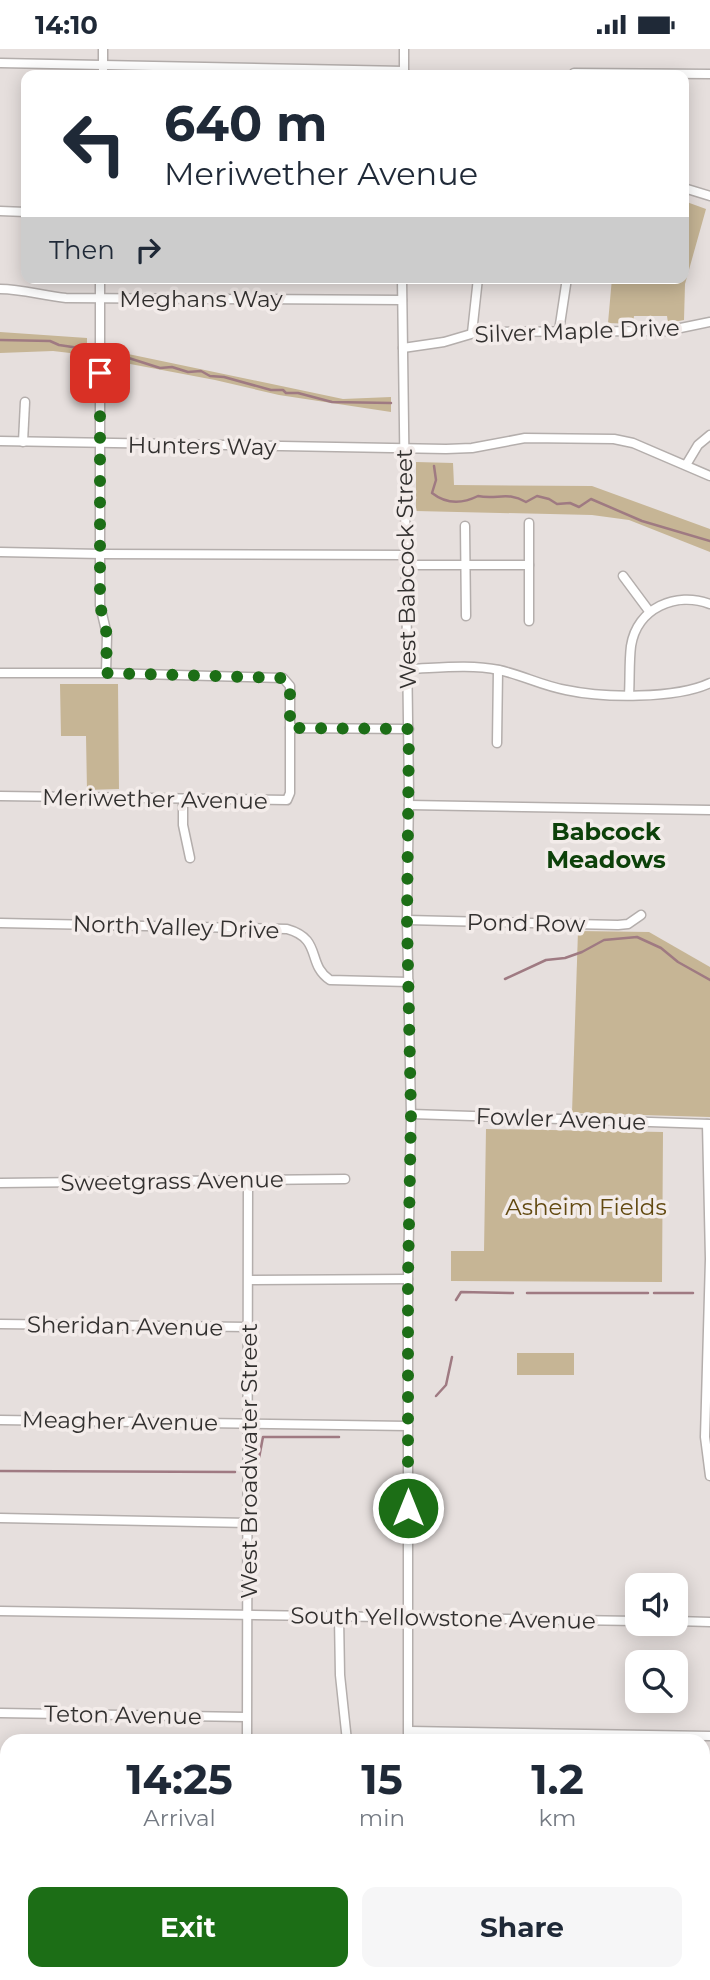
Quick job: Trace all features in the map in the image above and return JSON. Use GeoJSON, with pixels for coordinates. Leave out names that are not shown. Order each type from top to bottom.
{"type":"FeatureCollection","features":[{"type":"Feature","properties":{"kind":"street"},"geometry":{"type":"LineString","coordinates":[[103,49],[103,70]]}},
{"type":"Feature","properties":{"kind":"street"},"geometry":{"type":"LineString","coordinates":[[404,49],[404,70]]}},
{"type":"Feature","properties":{"kind":"street"},"geometry":{"type":"LineString","coordinates":[[0,63],[90,70]]}},
{"type":"Feature","properties":{"kind":"street"},"geometry":{"type":"LineString","coordinates":[[689,74],[710,74]]}},
{"type":"Feature","properties":{"kind":"street"},"geometry":{"type":"LineString","coordinates":[[689,189],[710,195]]}},
{"type":"Feature","properties":{"kind":"street"},"geometry":{"type":"LineString","coordinates":[[0,211],[21,212]]}},
{"type":"Feature","properties":{"kind":"street"},"geometry":{"type":"LineString","coordinates":[[100,284],[100,605],[107,635],[106,673]]}},
{"type":"Feature","properties":{"kind":"street","name":"West Babcock Street"},"geometry":{"type":"LineString","coordinates":[[402,284],[410,805],[407,919],[411,1114],[408,1279],[408,1731]]}},
{"type":"Feature","properties":{"kind":"street"},"geometry":{"type":"LineString","coordinates":[[472,333],[477,284]]}},
{"type":"Feature","properties":{"kind":"street"},"geometry":{"type":"LineString","coordinates":[[559,331],[566,284]]}},
{"type":"Feature","properties":{"kind":"street","name":"Meghans Way"},"geometry":{"type":"LineString","coordinates":[[0,289],[33,291],[66,298],[100,299],[402,300]]}},
{"type":"Feature","properties":{"kind":"street","name":"Silver Maple Drive"},"geometry":{"type":"LineString","coordinates":[[403,348],[444,342],[472,333],[666,331],[710,322]]}},
{"type":"Feature","properties":{"kind":"street"},"geometry":{"type":"LineString","coordinates":[[23,442],[24,403]]}},
{"type":"Feature","properties":{"kind":"street"},"geometry":{"type":"LineString","coordinates":[[686,465],[698,445],[710,435]]}},
{"type":"Feature","properties":{"kind":"street","name":"Hunters Way"},"geometry":{"type":"LineString","coordinates":[[0,441],[404,449],[472,448],[525,438],[614,439],[633,443],[710,476]]}},
{"type":"Feature","properties":{"kind":"street"},"geometry":{"type":"LineString","coordinates":[[529,523],[529,621]]}},
{"type":"Feature","properties":{"kind":"street"},"geometry":{"type":"LineString","coordinates":[[466,526],[466,616]]}},
{"type":"Feature","properties":{"kind":"street"},"geometry":{"type":"LineString","coordinates":[[0,552],[529,565]]}},
{"type":"Feature","properties":{"kind":"street"},"geometry":{"type":"LineString","coordinates":[[623,576],[649,611]]}},
{"type":"Feature","properties":{"kind":"street"},"geometry":{"type":"LineString","coordinates":[[629,695],[631,643],[649,611],[673,600],[702,601],[710,604]]}},
{"type":"Feature","properties":{"kind":"street"},"geometry":{"type":"LineString","coordinates":[[408,670],[474,667],[498,670],[567,690],[629,695],[674,693],[710,683]]}},
{"type":"Feature","properties":{"kind":"street"},"geometry":{"type":"LineString","coordinates":[[497,743],[498,670]]}},
{"type":"Feature","properties":{"kind":"street"},"geometry":{"type":"LineString","coordinates":[[0,673],[283,678],[290,686],[290,728],[409,729]]}},
{"type":"Feature","properties":{"kind":"street","name":"Meriwether Avenue"},"geometry":{"type":"LineString","coordinates":[[0,796],[287,800],[290,793],[290,728]]}},
{"type":"Feature","properties":{"kind":"street"},"geometry":{"type":"LineString","coordinates":[[183,799],[183,825],[190,858]]}},
{"type":"Feature","properties":{"kind":"street"},"geometry":{"type":"LineString","coordinates":[[410,805],[710,810]]}},
{"type":"Feature","properties":{"kind":"street","name":"Pond Row"},"geometry":{"type":"LineString","coordinates":[[407,919],[618,925],[628,924],[641,915]]}},
{"type":"Feature","properties":{"kind":"street","name":"North Valley Drive"},"geometry":{"type":"LineString","coordinates":[[0,923],[287,929],[298,932],[309,942],[317,964],[330,979],[409,982]]}},
{"type":"Feature","properties":{"kind":"street","name":"Fowler Avenue"},"geometry":{"type":"LineString","coordinates":[[411,1114],[709,1124]]}},
{"type":"Feature","properties":{"kind":"street"},"geometry":{"type":"LineString","coordinates":[[709,1124],[710,1476]]}},
{"type":"Feature","properties":{"kind":"street","name":"Sweetgrass Avenue"},"geometry":{"type":"LineString","coordinates":[[0,1183],[345,1179]]}},
{"type":"Feature","properties":{"kind":"street","name":"West Broadwater Street"},"geometry":{"type":"LineString","coordinates":[[247,1734],[250,1280],[248,1180]]}},
{"type":"Feature","properties":{"kind":"street"},"geometry":{"type":"LineString","coordinates":[[250,1280],[408,1279]]}},
{"type":"Feature","properties":{"kind":"street","name":"Sheridan Avenue"},"geometry":{"type":"LineString","coordinates":[[0,1324],[249,1327]]}},
{"type":"Feature","properties":{"kind":"street","name":"Meagher Avenue"},"geometry":{"type":"LineString","coordinates":[[0,1420],[408,1426]]}},
{"type":"Feature","properties":{"kind":"street"},"geometry":{"type":"LineString","coordinates":[[0,1518],[249,1523]]}},
{"type":"Feature","properties":{"kind":"street","name":"South Yellowstone Avenue"},"geometry":{"type":"LineString","coordinates":[[0,1611],[625,1621]]}},
{"type":"Feature","properties":{"kind":"street"},"geometry":{"type":"LineString","coordinates":[[339,1617],[340,1675],[345,1734]]}},
{"type":"Feature","properties":{"kind":"street"},"geometry":{"type":"LineString","coordinates":[[688,1621],[710,1622]]}},
{"type":"Feature","properties":{"kind":"street","name":"Teton Avenue"},"geometry":{"type":"LineString","coordinates":[[0,1713],[246,1717]]}},
{"type":"Feature","properties":{"kind":"street"},"geometry":{"type":"LineString","coordinates":[[408,1731],[589,1734]]}},
{"type":"Feature","properties":{"kind":"green space"},"geometry":{"type":"Polygon","coordinates":[[[689,203],[706,209],[689,270],[689,203]]]}},
{"type":"Feature","properties":{"kind":"green space"},"geometry":{"type":"Polygon","coordinates":[[[611,284],[685,284],[684,320],[668,323],[667,316],[634,316],[633,324],[608,323],[611,284]]]}},
{"type":"Feature","properties":{"kind":"green space"},"geometry":{"type":"Polygon","coordinates":[[[0,332],[87,338],[87,355],[53,351],[0,353],[0,332]]]}},
{"type":"Feature","properties":{"kind":"green space"},"geometry":{"type":"Polygon","coordinates":[[[109,350],[343,399],[391,397],[391,412],[279,395],[109,360],[109,350]]]}},
{"type":"Feature","properties":{"kind":"green space"},"geometry":{"type":"Polygon","coordinates":[[[416,462],[453,463],[454,485],[592,486],[710,529],[710,552],[629,520],[592,515],[416,511],[416,462]]]}},
{"type":"Feature","properties":{"kind":"green space"},"geometry":{"type":"Polygon","coordinates":[[[60,684],[118,684],[119,789],[87,790],[86,736],[61,736],[60,684]]]}},
{"type":"Feature","properties":{"kind":"green space"},"geometry":{"type":"Polygon","coordinates":[[[578,931],[649,932],[710,967],[710,1117],[572,1113],[578,931]]]}},
{"type":"Feature","properties":{"kind":"green space","name":"Asheim Fields"},"geometry":{"type":"Polygon","coordinates":[[[486,1129],[663,1132],[662,1282],[451,1281],[451,1251],[484,1251],[486,1129]]]}},
{"type":"Feature","properties":{"kind":"green space"},"geometry":{"type":"Polygon","coordinates":[[[517,1353],[574,1353],[574,1375],[517,1375],[517,1353]]]}},
{"type":"Feature","properties":{"kind":"waterway"},"geometry":{"type":"LineString","coordinates":[[0,340],[50,341],[86,349]]}},
{"type":"Feature","properties":{"kind":"waterway"},"geometry":{"type":"LineString","coordinates":[[113,353],[160,368],[201,371],[210,376],[332,402],[391,403]]}},
{"type":"Feature","properties":{"kind":"waterway"},"geometry":{"type":"LineString","coordinates":[[434,466],[436,480],[432,493],[448,501],[478,496],[507,496],[526,502],[537,496],[557,504],[570,503],[579,507],[591,499],[642,521],[710,541]]}},
{"type":"Feature","properties":{"kind":"waterway"},"geometry":{"type":"LineString","coordinates":[[505,979],[546,960],[565,958],[582,952],[604,940],[637,937],[661,948],[678,962],[710,980]]}},
{"type":"Feature","properties":{"kind":"waterway"},"geometry":{"type":"LineString","coordinates":[[456,1300],[461,1292],[513,1293]]}},
{"type":"Feature","properties":{"kind":"waterway"},"geometry":{"type":"LineString","coordinates":[[527,1293],[648,1293]]}},
{"type":"Feature","properties":{"kind":"waterway"},"geometry":{"type":"LineString","coordinates":[[654,1293],[693,1293]]}},
{"type":"Feature","properties":{"kind":"waterway"},"geometry":{"type":"LineString","coordinates":[[436,1396],[446,1385],[452,1357]]}},
{"type":"Feature","properties":{"kind":"waterway"},"geometry":{"type":"LineString","coordinates":[[259,1458],[263,1437],[339,1437]]}},
{"type":"Feature","properties":{"kind":"waterway"},"geometry":{"type":"LineString","coordinates":[[0,1471],[235,1472]]}},
{"type":"Feature","properties":{"kind":"district","name":"Babcock Meadows"},"geometry":{"type":"Point","coordinates":[606,846]}},
{"type":"Feature","properties":{"kind":"route"},"geometry":{"type":"LineString","coordinates":[[100,373],[100,605],[107,635],[106,673],[283,678],[290,686],[290,728],[409,729],[407,919],[411,1114],[408,1508]]}}]}
